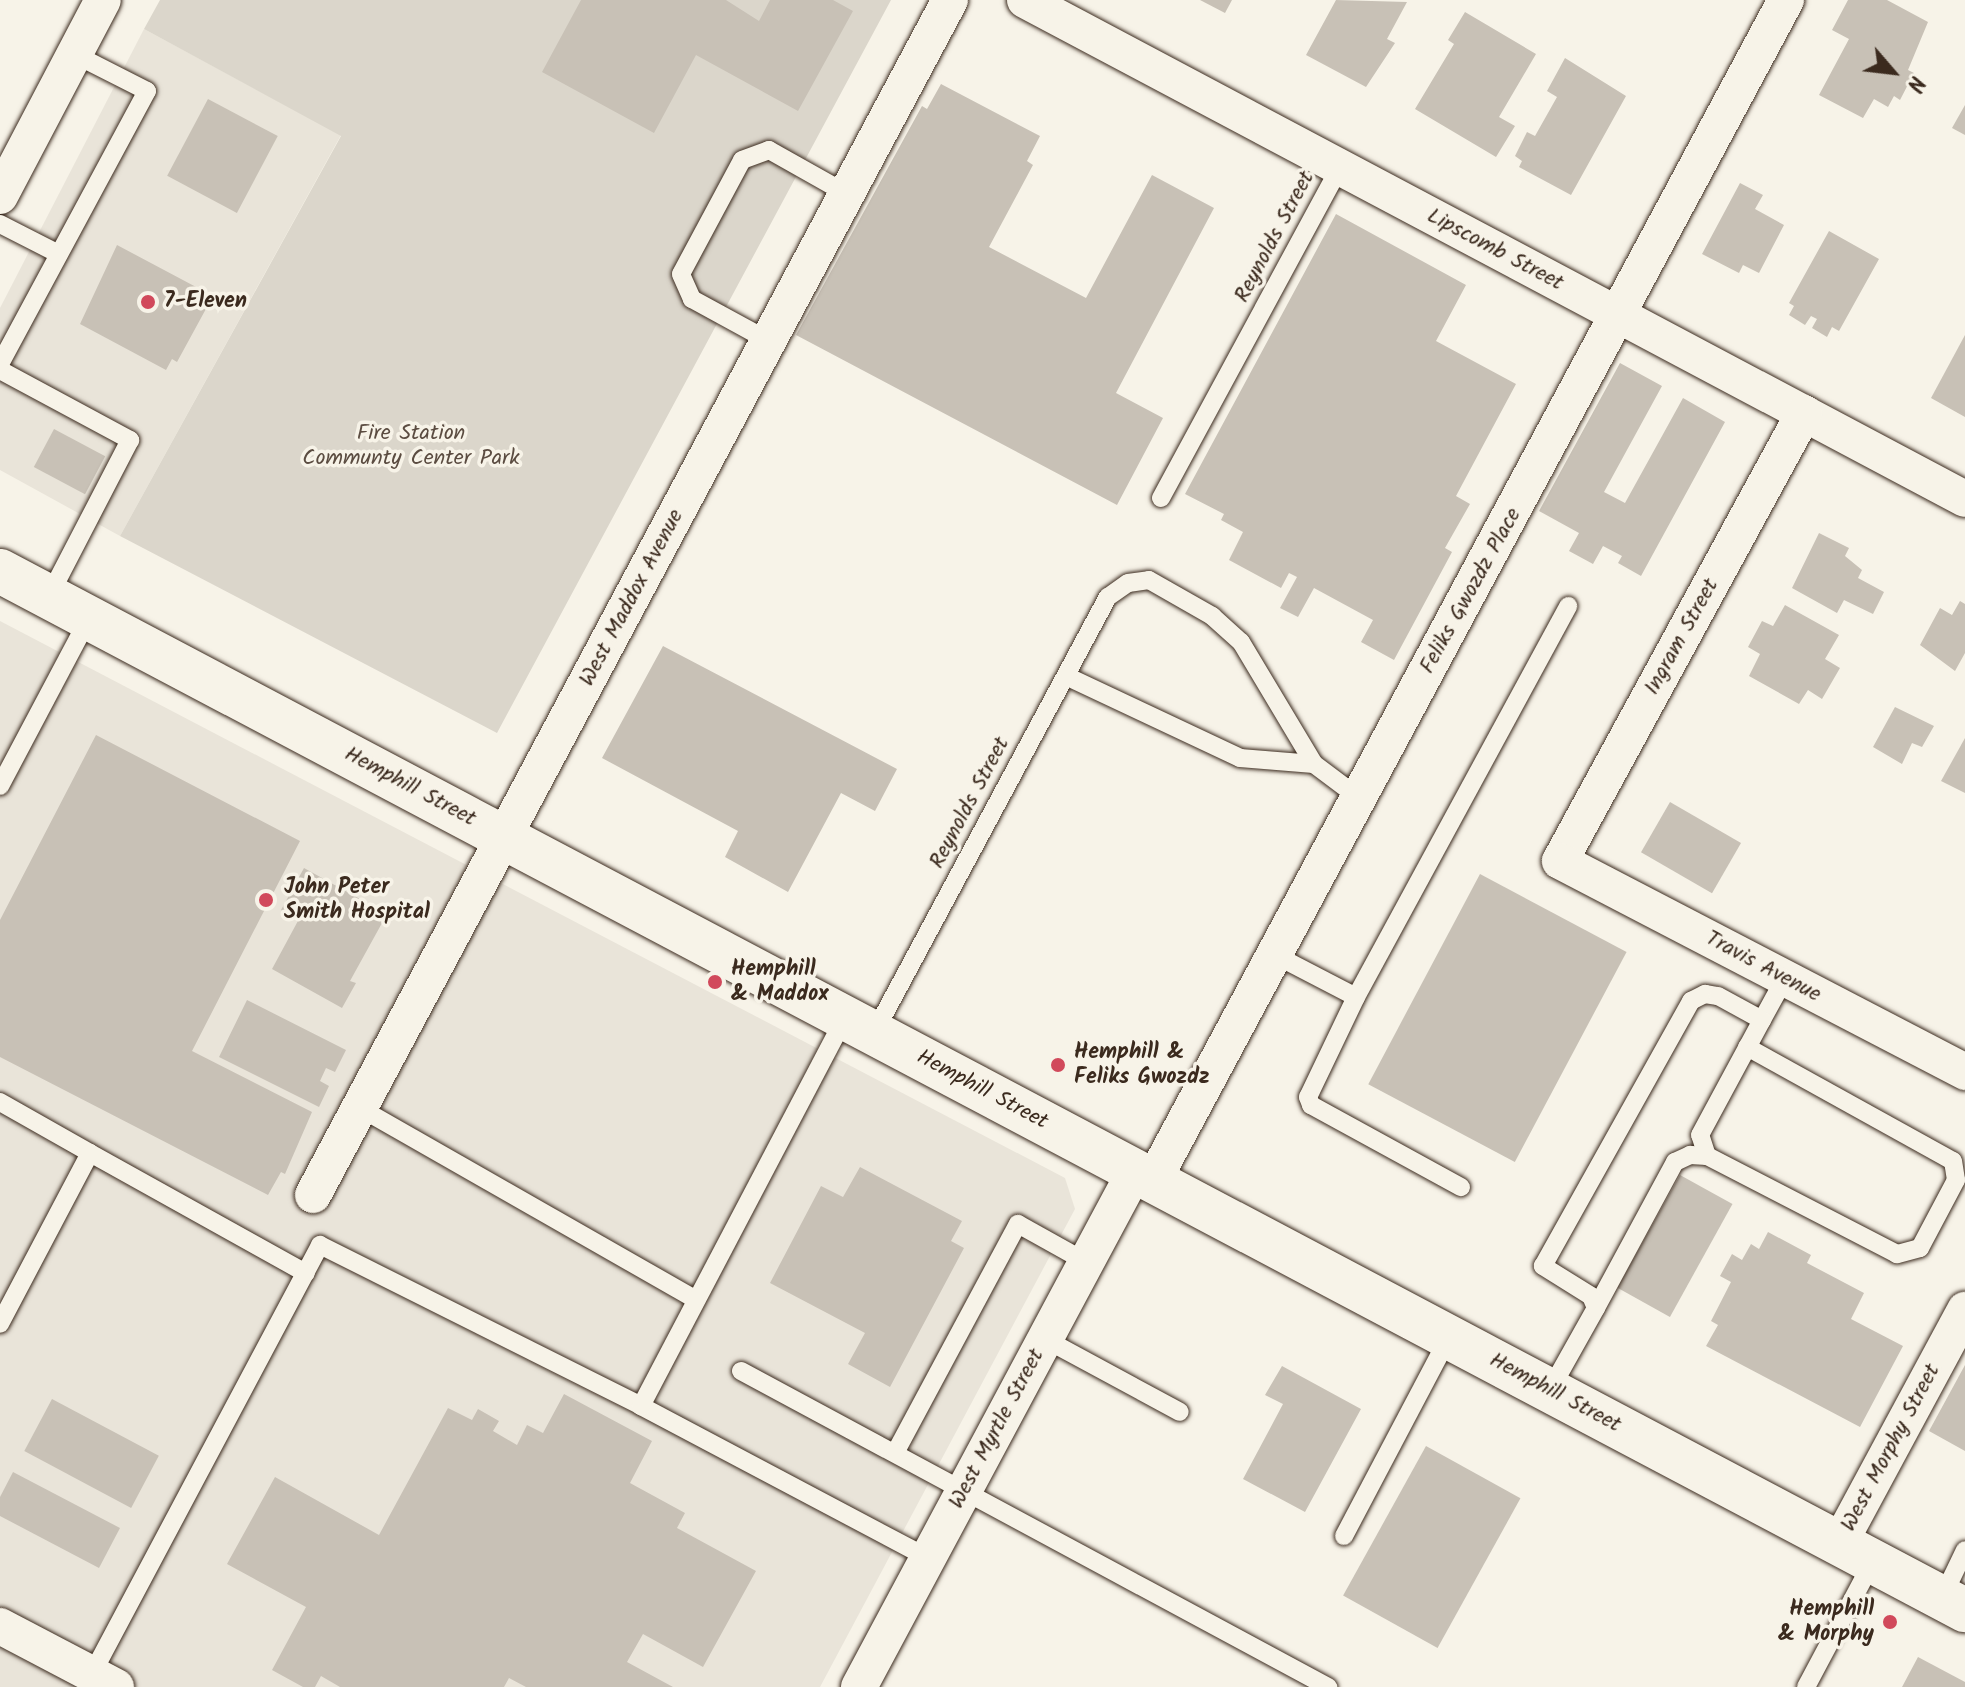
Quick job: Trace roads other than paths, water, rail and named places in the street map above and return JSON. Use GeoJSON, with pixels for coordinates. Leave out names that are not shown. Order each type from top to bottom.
{"type":"FeatureCollection","features":[{"type":"Feature","properties":{"kind":"main road","name":"Hemphill Street"},"geometry":{"type":"LineString","coordinates":[[0,571],[1953,1604]]}},
{"type":"Feature","properties":{"kind":"street"},"geometry":{"type":"LineString","coordinates":[[0,196],[103,0]]}},
{"type":"Feature","properties":{"kind":"street","name":"West Maddox Avenue"},"geometry":{"type":"LineString","coordinates":[[313,1195],[950,0]]}},
{"type":"Feature","properties":{"kind":"street","name":"Lipscomb Street"},"geometry":{"type":"LineString","coordinates":[[1025,0],[1965,499]]}},
{"type":"Feature","properties":{"kind":"street","name":"Feliks Gwozdz Place"},"geometry":{"type":"LineString","coordinates":[[1144,1176],[1275,955],[1621,317],[1786,0]]}},
{"type":"Feature","properties":{"kind":"street","name":"Ingram Street"},"geometry":{"type":"LineString","coordinates":[[1560,861],[1804,413]]}},
{"type":"Feature","properties":{"kind":"street","name":"Travis Avenue"},"geometry":{"type":"LineString","coordinates":[[1560,861],[1965,1072]]}},
{"type":"Feature","properties":{"kind":"street","name":"West Myrtle Street"},"geometry":{"type":"LineString","coordinates":[[859,1687],[1086,1262],[1144,1176]]}},
{"type":"Feature","properties":{"kind":"street","name":"West Morphy Street"},"geometry":{"type":"LineString","coordinates":[[1856,1552],[1965,1310]]}},
{"type":"Feature","properties":{"kind":"street"},"geometry":{"type":"LineString","coordinates":[[0,1626],[104,1681]]}},
{"type":"Feature","properties":{"kind":"lane"},"geometry":{"type":"LineString","coordinates":[[49,596],[130,440],[0,367],[147,91],[74,54]]}},
{"type":"Feature","properties":{"kind":"lane"},"geometry":{"type":"LineString","coordinates":[[769,341],[692,299],[681,274],[742,160],[769,150],[847,194]]}},
{"type":"Feature","properties":{"kind":"lane","name":"Reynolds Street"},"geometry":{"type":"LineString","coordinates":[[1161,498],[1340,167]]}},
{"type":"Feature","properties":{"kind":"lane"},"geometry":{"type":"LineString","coordinates":[[0,224],[59,254]]}},
{"type":"Feature","properties":{"kind":"lane","name":"Reynolds Street"},"geometry":{"type":"LineString","coordinates":[[641,1406],[696,1300],[1066,676],[1108,597],[1128,583],[1149,580],[1212,616],[1241,642],[1314,764]]}},
{"type":"Feature","properties":{"kind":"lane"},"geometry":{"type":"LineString","coordinates":[[1461,1187],[1311,1105],[1308,1097],[1356,997],[1568,606]]}},
{"type":"Feature","properties":{"kind":"lane"},"geometry":{"type":"LineString","coordinates":[[0,786],[89,618]]}},
{"type":"Feature","properties":{"kind":"lane"},"geometry":{"type":"LineString","coordinates":[[1066,676],[1240,758],[1314,764],[1358,797]]}},
{"type":"Feature","properties":{"kind":"lane"},"geometry":{"type":"LineString","coordinates":[[1275,955],[1356,997]]}},
{"type":"Feature","properties":{"kind":"lane"},"geometry":{"type":"LineString","coordinates":[[1707,1156],[1700,1135],[1785,978]]}},
{"type":"Feature","properties":{"kind":"lane"},"geometry":{"type":"LineString","coordinates":[[1596,1308],[1591,1296],[1543,1266],[1691,1001],[1705,994],[1718,996],[1762,1020]]}},
{"type":"Feature","properties":{"kind":"lane"},"geometry":{"type":"LineString","coordinates":[[1550,1390],[1675,1162],[1690,1155],[1707,1156],[1897,1254],[1920,1248],[1956,1180],[1953,1161],[1747,1047]]}},
{"type":"Feature","properties":{"kind":"lane"},"geometry":{"type":"LineString","coordinates":[[0,1102],[306,1273]]}},
{"type":"Feature","properties":{"kind":"lane"},"geometry":{"type":"LineString","coordinates":[[360,1108],[696,1300]]}},
{"type":"Feature","properties":{"kind":"lane"},"geometry":{"type":"LineString","coordinates":[[0,1324],[90,1153]]}},
{"type":"Feature","properties":{"kind":"lane"},"geometry":{"type":"LineString","coordinates":[[895,1453],[1018,1224],[1086,1262]]}},
{"type":"Feature","properties":{"kind":"lane"},"geometry":{"type":"LineString","coordinates":[[104,1681],[320,1245],[641,1406],[928,1558]]}},
{"type":"Feature","properties":{"kind":"lane"},"geometry":{"type":"LineString","coordinates":[[1344,1536],[1449,1337]]}},
{"type":"Feature","properties":{"kind":"lane"},"geometry":{"type":"LineString","coordinates":[[1045,1339],[1180,1412]]}},
{"type":"Feature","properties":{"kind":"lane"},"geometry":{"type":"LineString","coordinates":[[741,1371],[1328,1687]]}},
{"type":"Feature","properties":{"kind":"lane"},"geometry":{"type":"LineString","coordinates":[[1953,1604],[1965,1550]]}},
{"type":"Feature","properties":{"kind":"lane"},"geometry":{"type":"LineString","coordinates":[[1806,1687],[1856,1552]]}},
{"type":"Feature","properties":{"kind":"place","name":"7-Eleven"},"geometry":{"type":"Point","coordinates":[148,302]}},
{"type":"Feature","properties":{"kind":"place","name":"John Peter Smith Hospital"},"geometry":{"type":"Point","coordinates":[266,900]}},
{"type":"Feature","properties":{"kind":"place","name":"Hemphill & Maddox"},"geometry":{"type":"Point","coordinates":[715,982]}},
{"type":"Feature","properties":{"kind":"place","name":"Hemphill & Feliks Gwozdz"},"geometry":{"type":"Point","coordinates":[1058,1065]}},
{"type":"Feature","properties":{"kind":"place","name":"Hemphill & Morphy"},"geometry":{"type":"Point","coordinates":[1890,1622]}},
{"type":"Feature","properties":{"kind":"park label","name":"Fire Station Communty Center Park"},"geometry":{"type":"Point","coordinates":[411,446]}}]}
